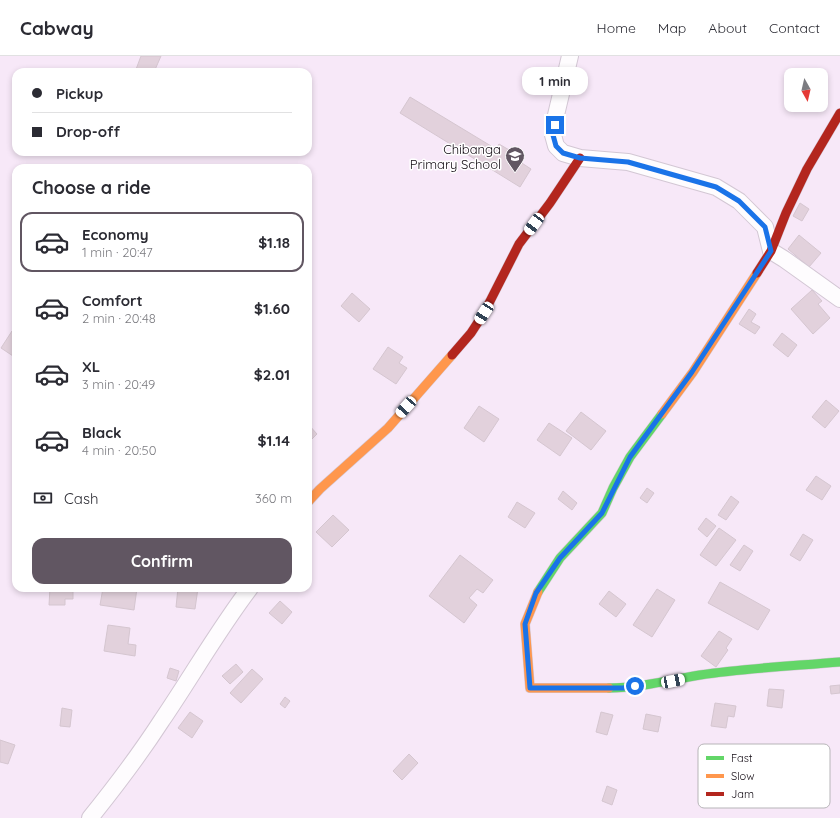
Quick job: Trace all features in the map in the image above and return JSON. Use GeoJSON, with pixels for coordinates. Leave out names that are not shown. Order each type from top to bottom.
{"type":"FeatureCollection","features":[{"type":"Feature","properties":{"kind":"street"},"geometry":{"type":"LineString","coordinates":[[570,56],[556,115],[553,135],[556,146],[563,153],[580,158],[628,162],[716,187],[739,201],[765,227],[771,251],[840,299]]}},
{"type":"Feature","properties":{"kind":"street"},"geometry":{"type":"LineString","coordinates":[[840,113],[807,169],[786,213],[771,251],[692,372],[630,457],[602,513],[560,558],[536,593],[525,624],[530,688],[623,688],[720,673],[840,662]]}},
{"type":"Feature","properties":{"kind":"street"},"geometry":{"type":"LineString","coordinates":[[312,497],[320,488],[388,428],[471,333],[484,313],[519,244],[580,158]]}},
{"type":"Feature","properties":{"kind":"street"},"geometry":{"type":"LineString","coordinates":[[90,818],[111,792],[162,720],[235,607],[247,592]]}},
{"type":"Feature","properties":{"kind":"building"},"geometry":{"type":"Polygon","coordinates":[[[141,56],[161,56],[156,68],[136,68],[141,56]]]}},
{"type":"Feature","properties":{"kind":"building"},"geometry":{"type":"Polygon","coordinates":[[[410,97],[496,149],[499,144],[516,154],[514,158],[531,169],[520,187],[400,113],[410,97]]]}},
{"type":"Feature","properties":{"kind":"building"},"geometry":{"type":"Polygon","coordinates":[[[800,203],[809,209],[802,221],[793,216],[800,203]]]}},
{"type":"Feature","properties":{"kind":"building"},"geometry":{"type":"Polygon","coordinates":[[[799,235],[821,253],[809,267],[788,249],[799,235]]]}},
{"type":"Feature","properties":{"kind":"building"},"geometry":{"type":"Polygon","coordinates":[[[812,290],[822,301],[818,304],[830,318],[813,334],[791,309],[812,290]]]}},
{"type":"Feature","properties":{"kind":"building"},"geometry":{"type":"Polygon","coordinates":[[[352,293],[370,309],[359,322],[341,306],[352,293]]]}},
{"type":"Feature","properties":{"kind":"building"},"geometry":{"type":"Polygon","coordinates":[[[749,309],[756,314],[751,322],[760,327],[755,334],[739,324],[749,309]]]}},
{"type":"Feature","properties":{"kind":"building"},"geometry":{"type":"Polygon","coordinates":[[[12,331],[12,355],[1,348],[12,331]]]}},
{"type":"Feature","properties":{"kind":"building"},"geometry":{"type":"Polygon","coordinates":[[[782,333],[797,345],[788,357],[773,345],[782,333]]]}},
{"type":"Feature","properties":{"kind":"building"},"geometry":{"type":"Polygon","coordinates":[[[388,347],[403,357],[399,363],[407,368],[396,384],[373,369],[388,347]]]}},
{"type":"Feature","properties":{"kind":"building"},"geometry":{"type":"Polygon","coordinates":[[[826,400],[839,411],[825,428],[812,417],[826,400]]]}},
{"type":"Feature","properties":{"kind":"building"},"geometry":{"type":"Polygon","coordinates":[[[479,406],[499,419],[484,442],[464,428],[479,406]]]}},
{"type":"Feature","properties":{"kind":"building"},"geometry":{"type":"Polygon","coordinates":[[[581,412],[606,431],[591,450],[566,431],[581,412]]]}},
{"type":"Feature","properties":{"kind":"building"},"geometry":{"type":"Polygon","coordinates":[[[549,423],[572,438],[560,456],[537,440],[549,423]]]}},
{"type":"Feature","properties":{"kind":"building"},"geometry":{"type":"Polygon","coordinates":[[[312,428],[317,434],[312,439],[312,428]]]}},
{"type":"Feature","properties":{"kind":"building"},"geometry":{"type":"Polygon","coordinates":[[[816,476],[831,486],[822,500],[806,490],[816,476]]]}},
{"type":"Feature","properties":{"kind":"building"},"geometry":{"type":"Polygon","coordinates":[[[647,488],[654,493],[647,503],[640,498],[647,488]]]}},
{"type":"Feature","properties":{"kind":"building"},"geometry":{"type":"Polygon","coordinates":[[[563,491],[577,503],[572,510],[558,499],[563,491]]]}},
{"type":"Feature","properties":{"kind":"building"},"geometry":{"type":"Polygon","coordinates":[[[731,496],[739,502],[726,520],[718,515],[731,496]]]}},
{"type":"Feature","properties":{"kind":"building"},"geometry":{"type":"Polygon","coordinates":[[[517,502],[535,513],[525,528],[508,517],[517,502]]]}},
{"type":"Feature","properties":{"kind":"building"},"geometry":{"type":"Polygon","coordinates":[[[333,515],[349,530],[332,547],[316,532],[333,515]]]}},
{"type":"Feature","properties":{"kind":"building"},"geometry":{"type":"Polygon","coordinates":[[[706,518],[716,526],[707,537],[698,529],[706,518]]]}},
{"type":"Feature","properties":{"kind":"building"},"geometry":{"type":"Polygon","coordinates":[[[719,528],[736,540],[716,566],[700,555],[719,528]]]}},
{"type":"Feature","properties":{"kind":"building"},"geometry":{"type":"Polygon","coordinates":[[[803,534],[813,540],[800,561],[790,555],[803,534]]]}},
{"type":"Feature","properties":{"kind":"building"},"geometry":{"type":"Polygon","coordinates":[[[744,545],[753,551],[740,571],[730,565],[744,545]]]}},
{"type":"Feature","properties":{"kind":"building"},"geometry":{"type":"Polygon","coordinates":[[[460,555],[493,580],[483,593],[477,589],[469,598],[477,605],[464,623],[429,596],[460,555]]]}},
{"type":"Feature","properties":{"kind":"building"},"geometry":{"type":"Polygon","coordinates":[[[720,582],[770,610],[758,630],[708,603],[720,582]]]}},
{"type":"Feature","properties":{"kind":"building"},"geometry":{"type":"Polygon","coordinates":[[[657,589],[675,600],[652,637],[633,625],[657,589]]]}},
{"type":"Feature","properties":{"kind":"building"},"geometry":{"type":"Polygon","coordinates":[[[609,591],[626,604],[616,617],[599,604],[609,591]]]}},
{"type":"Feature","properties":{"kind":"building"},"geometry":{"type":"Polygon","coordinates":[[[50,592],[73,592],[73,599],[65,599],[65,605],[49,605],[50,592]]]}},
{"type":"Feature","properties":{"kind":"building"},"geometry":{"type":"Polygon","coordinates":[[[102,592],[136,592],[134,610],[100,605],[102,592]]]}},
{"type":"Feature","properties":{"kind":"building"},"geometry":{"type":"Polygon","coordinates":[[[178,592],[197,592],[195,609],[176,607],[178,592]]]}},
{"type":"Feature","properties":{"kind":"building"},"geometry":{"type":"Polygon","coordinates":[[[280,601],[292,612],[282,624],[269,613],[280,601]]]}},
{"type":"Feature","properties":{"kind":"building"},"geometry":{"type":"Polygon","coordinates":[[[108,625],[130,628],[128,644],[136,645],[135,656],[104,651],[108,625]]]}},
{"type":"Feature","properties":{"kind":"building"},"geometry":{"type":"Polygon","coordinates":[[[719,631],[732,639],[726,648],[728,650],[716,667],[701,656],[719,631]]]}},
{"type":"Feature","properties":{"kind":"building"},"geometry":{"type":"Polygon","coordinates":[[[236,664],[243,672],[230,684],[222,676],[236,664]]]}},
{"type":"Feature","properties":{"kind":"building"},"geometry":{"type":"Polygon","coordinates":[[[170,668],[179,671],[176,681],[167,678],[170,668]]]}},
{"type":"Feature","properties":{"kind":"building"},"geometry":{"type":"Polygon","coordinates":[[[252,669],[263,679],[241,703],[230,693],[252,669]]]}},
{"type":"Feature","properties":{"kind":"building"},"geometry":{"type":"Polygon","coordinates":[[[840,685],[840,693],[831,694],[830,686],[840,685]]]}},
{"type":"Feature","properties":{"kind":"building"},"geometry":{"type":"Polygon","coordinates":[[[769,689],[784,690],[782,708],[767,706],[769,689]]]}},
{"type":"Feature","properties":{"kind":"building"},"geometry":{"type":"Polygon","coordinates":[[[285,697],[290,701],[285,708],[280,704],[285,697]]]}},
{"type":"Feature","properties":{"kind":"building"},"geometry":{"type":"Polygon","coordinates":[[[715,703],[736,706],[734,717],[728,716],[726,728],[711,726],[715,703]]]}},
{"type":"Feature","properties":{"kind":"building"},"geometry":{"type":"Polygon","coordinates":[[[62,708],[72,710],[70,727],[60,726],[62,708]]]}},
{"type":"Feature","properties":{"kind":"building"},"geometry":{"type":"Polygon","coordinates":[[[190,712],[203,721],[192,738],[178,728],[190,712]]]}},
{"type":"Feature","properties":{"kind":"building"},"geometry":{"type":"Polygon","coordinates":[[[601,712],[613,715],[607,735],[596,732],[601,712]]]}},
{"type":"Feature","properties":{"kind":"building"},"geometry":{"type":"Polygon","coordinates":[[[646,714],[661,717],[658,732],[643,729],[646,714]]]}},
{"type":"Feature","properties":{"kind":"building"},"geometry":{"type":"Polygon","coordinates":[[[0,740],[15,745],[8,764],[0,762],[0,740]]]}},
{"type":"Feature","properties":{"kind":"building"},"geometry":{"type":"Polygon","coordinates":[[[409,754],[418,763],[402,780],[393,771],[409,754]]]}},
{"type":"Feature","properties":{"kind":"building"},"geometry":{"type":"Polygon","coordinates":[[[607,786],[617,790],[612,805],[602,801],[607,786]]]}},
{"type":"Feature","properties":{"kind":"traffic: fast"},"geometry":{"type":"LineString","coordinates":[[538,592],[560,558],[602,513],[613,488],[630,457],[662,414]]}},
{"type":"Feature","properties":{"kind":"traffic: fast"},"geometry":{"type":"LineString","coordinates":[[609,688],[621,688],[700,675],[770,667],[840,662]]}},
{"type":"Feature","properties":{"kind":"traffic: slow"},"geometry":{"type":"LineString","coordinates":[[662,414],[693,372],[757,273]]}},
{"type":"Feature","properties":{"kind":"traffic: slow"},"geometry":{"type":"LineString","coordinates":[[312,498],[388,428],[452,355]]}},
{"type":"Feature","properties":{"kind":"traffic: slow"},"geometry":{"type":"LineString","coordinates":[[538,592],[525,624],[530,688],[609,688]]}},
{"type":"Feature","properties":{"kind":"traffic: jam"},"geometry":{"type":"LineString","coordinates":[[757,273],[771,251],[786,213],[807,169],[840,113]]}},
{"type":"Feature","properties":{"kind":"traffic: jam"},"geometry":{"type":"LineString","coordinates":[[452,355],[471,333],[484,313],[519,244],[550,203],[580,158]]}},
{"type":"Feature","properties":{"kind":"place","name":"Chibanga Primary School"},"geometry":{"type":"Point","coordinates":[515,173]}},
{"type":"Feature","properties":{"kind":"route"},"geometry":{"type":"LineString","coordinates":[[555,125],[553,135],[556,146],[563,153],[580,158],[628,162],[716,187],[739,201],[765,227],[771,251],[692,372],[630,457],[602,513],[560,558],[536,593],[525,624],[530,688],[623,688],[635,686]]}}]}
